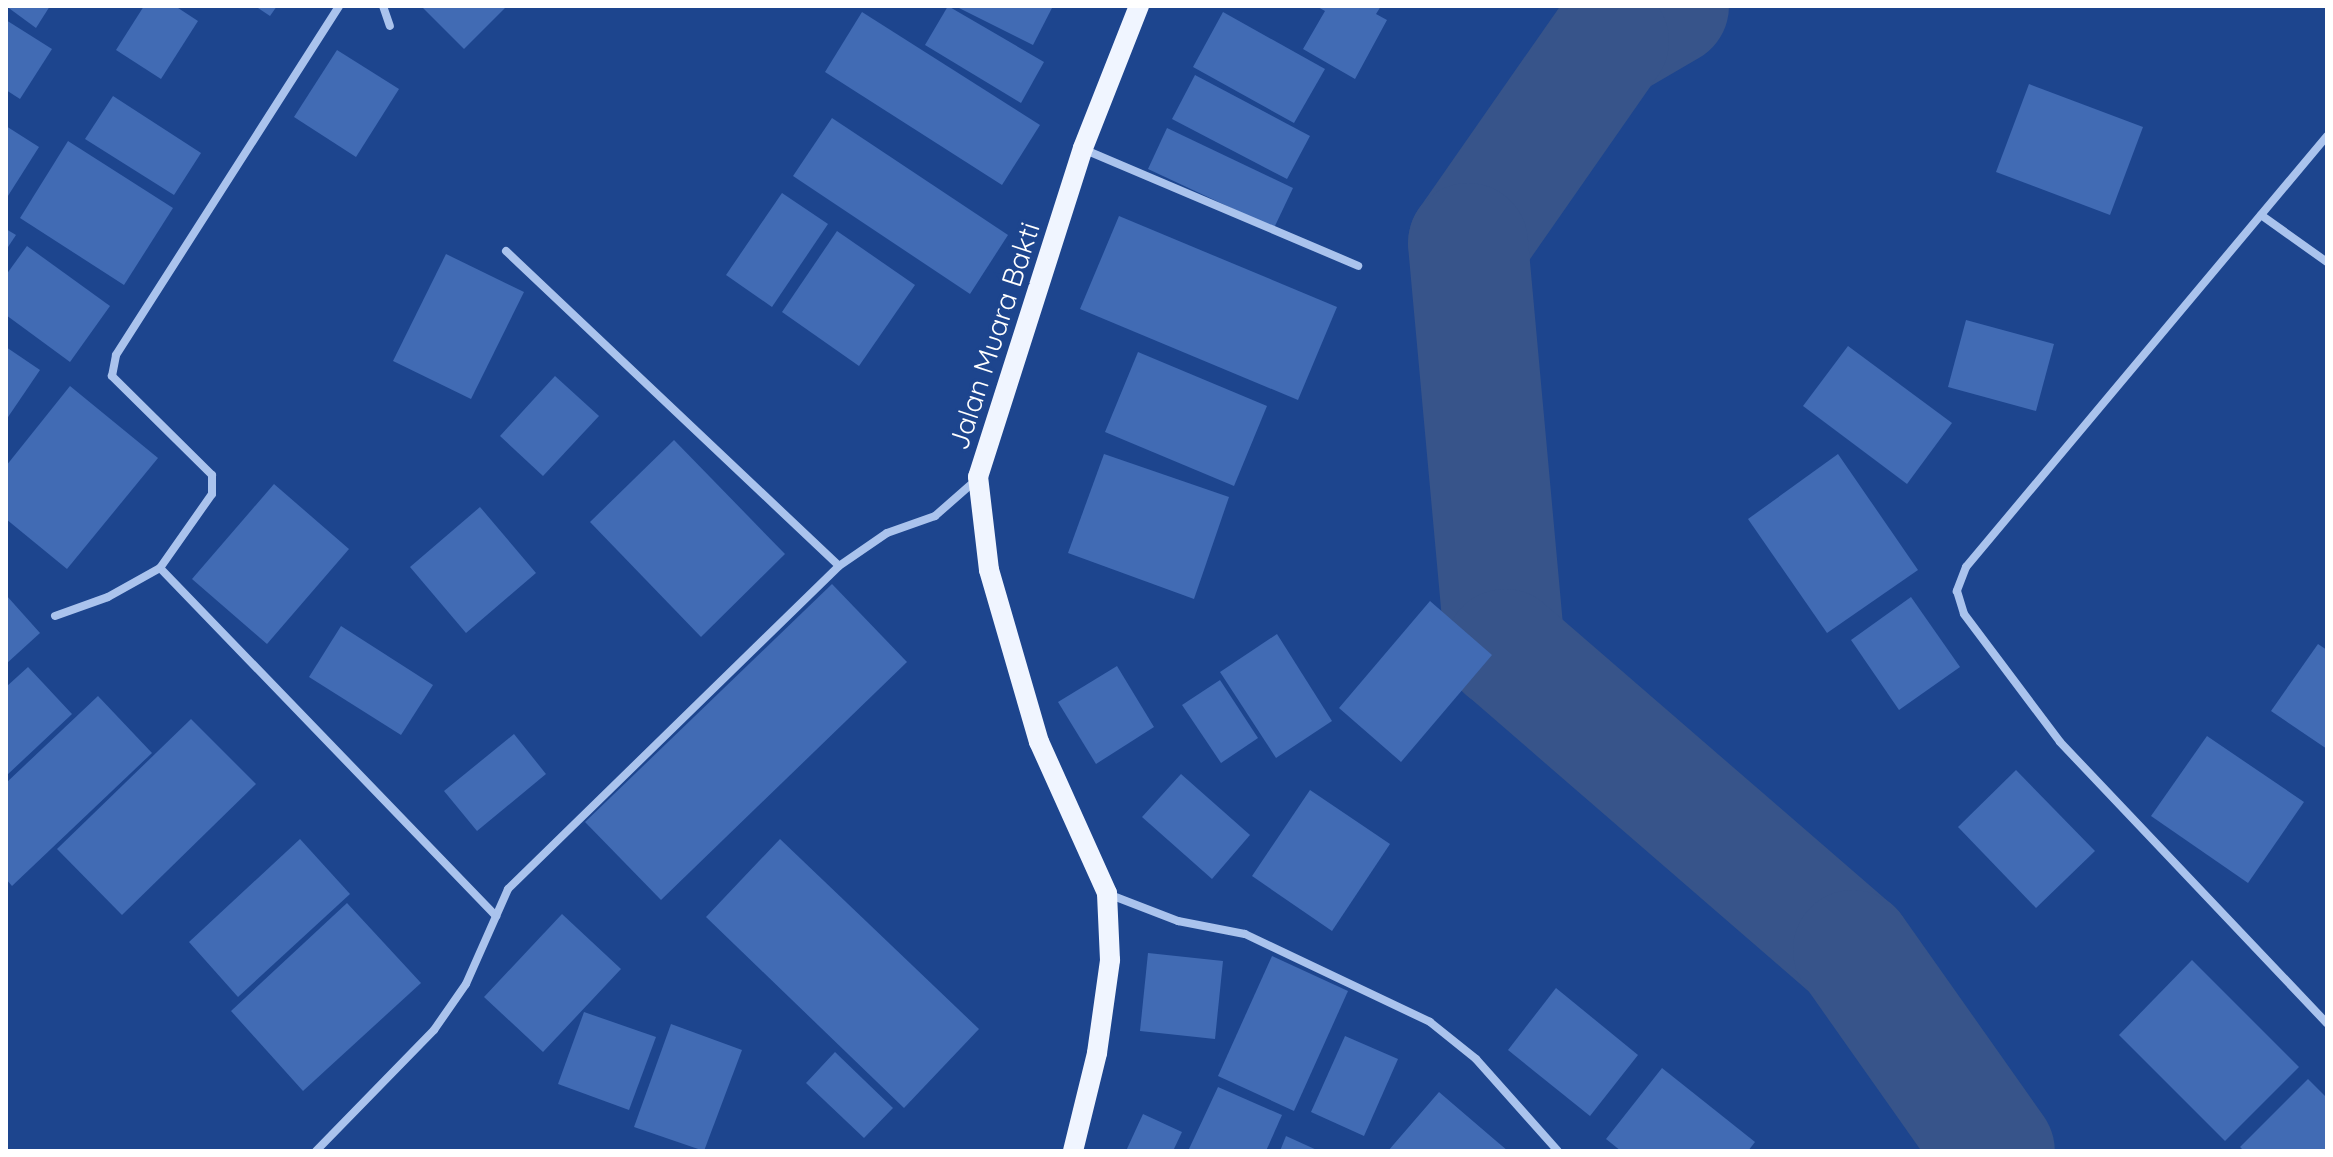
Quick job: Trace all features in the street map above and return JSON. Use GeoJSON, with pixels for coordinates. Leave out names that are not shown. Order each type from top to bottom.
{"type":"FeatureCollection","features":[{"type":"Feature","properties":{"kind":"main road","name":"Jalan Muara Bakti"},"geometry":{"type":"LineString","coordinates":[[1073,1151],[1097,1053],[1110,960],[1107,893],[1039,742],[989,570],[978,477],[1083,148],[1139,6]]}},
{"type":"Feature","properties":{"kind":"street"},"geometry":{"type":"LineString","coordinates":[[55,616],[108,597],[160,568],[201,514],[212,494],[212,475],[112,376],[116,355],[339,6]]}},
{"type":"Feature","properties":{"kind":"street"},"geometry":{"type":"LineString","coordinates":[[383,6],[390,26]]}},
{"type":"Feature","properties":{"kind":"street"},"geometry":{"type":"LineString","coordinates":[[2327,136],[1966,567],[1957,604],[2060,742],[2327,1023]]}},
{"type":"Feature","properties":{"kind":"street"},"geometry":{"type":"LineString","coordinates":[[1083,148],[1358,266]]}},
{"type":"Feature","properties":{"kind":"street"},"geometry":{"type":"LineString","coordinates":[[2261,215],[2327,262]]}},
{"type":"Feature","properties":{"kind":"street"},"geometry":{"type":"LineString","coordinates":[[506,251],[839,566]]}},
{"type":"Feature","properties":{"kind":"street"},"geometry":{"type":"LineString","coordinates":[[316,1151],[434,1030],[466,984],[508,889],[839,566],[887,533],[935,516],[978,477]]}},
{"type":"Feature","properties":{"kind":"street"},"geometry":{"type":"LineString","coordinates":[[160,568],[496,916]]}},
{"type":"Feature","properties":{"kind":"street"},"geometry":{"type":"LineString","coordinates":[[1107,893],[1178,921],[1245,934],[1430,1022],[1476,1059],[1558,1151]]}},
{"type":"Feature","properties":{"kind":"building"},"geometry":{"type":"Polygon","coordinates":[[[6,6],[50,6],[36,28],[6,6]]]}},
{"type":"Feature","properties":{"kind":"building"},"geometry":{"type":"Polygon","coordinates":[[[144,6],[175,6],[198,21],[161,79],[116,50],[144,6]]]}},
{"type":"Feature","properties":{"kind":"building"},"geometry":{"type":"Polygon","coordinates":[[[255,6],[277,6],[270,16],[255,6]]]}},
{"type":"Feature","properties":{"kind":"building"},"geometry":{"type":"Polygon","coordinates":[[[421,6],[507,6],[464,49],[421,6]]]}},
{"type":"Feature","properties":{"kind":"building"},"geometry":{"type":"Polygon","coordinates":[[[948,6],[1044,62],[1021,103],[925,45],[948,6]]]}},
{"type":"Feature","properties":{"kind":"building"},"geometry":{"type":"Polygon","coordinates":[[[955,6],[1053,6],[1033,45],[955,6]]]}},
{"type":"Feature","properties":{"kind":"building"},"geometry":{"type":"Polygon","coordinates":[[[1316,6],[1381,6],[1376,14],[1387,20],[1355,79],[1303,49],[1325,11],[1316,6]]]}},
{"type":"Feature","properties":{"kind":"building"},"geometry":{"type":"Polygon","coordinates":[[[862,12],[1040,125],[1002,185],[825,72],[862,12]]]}},
{"type":"Feature","properties":{"kind":"building"},"geometry":{"type":"Polygon","coordinates":[[[1223,12],[1325,69],[1294,123],[1193,67],[1223,12]]]}},
{"type":"Feature","properties":{"kind":"building"},"geometry":{"type":"Polygon","coordinates":[[[6,20],[52,49],[20,99],[6,90],[6,20]]]}},
{"type":"Feature","properties":{"kind":"building"},"geometry":{"type":"Polygon","coordinates":[[[337,50],[399,89],[356,157],[294,117],[337,50]]]}},
{"type":"Feature","properties":{"kind":"building"},"geometry":{"type":"Polygon","coordinates":[[[1195,75],[1310,136],[1287,179],[1172,119],[1195,75]]]}},
{"type":"Feature","properties":{"kind":"building"},"geometry":{"type":"Polygon","coordinates":[[[2029,84],[2143,127],[2110,215],[1996,172],[2029,84]]]}},
{"type":"Feature","properties":{"kind":"building"},"geometry":{"type":"Polygon","coordinates":[[[113,96],[201,153],[174,195],[85,139],[113,96]]]}},
{"type":"Feature","properties":{"kind":"building"},"geometry":{"type":"Polygon","coordinates":[[[832,118],[1008,235],[970,294],[793,176],[832,118]]]}},
{"type":"Feature","properties":{"kind":"building"},"geometry":{"type":"Polygon","coordinates":[[[6,126],[39,147],[6,199],[6,126]]]}},
{"type":"Feature","properties":{"kind":"building"},"geometry":{"type":"Polygon","coordinates":[[[1167,128],[1293,188],[1274,228],[1148,169],[1167,128]]]}},
{"type":"Feature","properties":{"kind":"building"},"geometry":{"type":"Polygon","coordinates":[[[68,141],[173,208],[124,285],[20,218],[68,141]]]}},
{"type":"Feature","properties":{"kind":"building"},"geometry":{"type":"Polygon","coordinates":[[[782,193],[828,224],[772,307],[726,275],[782,193]]]}},
{"type":"Feature","properties":{"kind":"building"},"geometry":{"type":"Polygon","coordinates":[[[1119,216],[1337,307],[1298,400],[1080,309],[1119,216]]]}},
{"type":"Feature","properties":{"kind":"building"},"geometry":{"type":"Polygon","coordinates":[[[6,229],[16,235],[6,250],[6,229]]]}},
{"type":"Feature","properties":{"kind":"building"},"geometry":{"type":"Polygon","coordinates":[[[837,231],[915,285],[859,366],[782,312],[837,231]]]}},
{"type":"Feature","properties":{"kind":"building"},"geometry":{"type":"Polygon","coordinates":[[[27,246],[110,306],[70,362],[6,315],[6,275],[27,246]]]}},
{"type":"Feature","properties":{"kind":"building"},"geometry":{"type":"Polygon","coordinates":[[[446,254],[524,292],[471,399],[393,361],[446,254]]]}},
{"type":"Feature","properties":{"kind":"building"},"geometry":{"type":"Polygon","coordinates":[[[1966,320],[2054,344],[2036,411],[1948,387],[1966,320]]]}},
{"type":"Feature","properties":{"kind":"building"},"geometry":{"type":"Polygon","coordinates":[[[1848,346],[1952,423],[1907,484],[1803,406],[1848,346]]]}},
{"type":"Feature","properties":{"kind":"building"},"geometry":{"type":"Polygon","coordinates":[[[6,347],[40,370],[6,420],[6,347]]]}},
{"type":"Feature","properties":{"kind":"building"},"geometry":{"type":"Polygon","coordinates":[[[1138,352],[1267,406],[1234,486],[1105,432],[1138,352]]]}},
{"type":"Feature","properties":{"kind":"building"},"geometry":{"type":"Polygon","coordinates":[[[555,376],[599,416],[543,476],[500,436],[555,376]]]}},
{"type":"Feature","properties":{"kind":"building"},"geometry":{"type":"Polygon","coordinates":[[[70,386],[158,458],[67,569],[6,519],[6,466],[70,386]]]}},
{"type":"Feature","properties":{"kind":"building"},"geometry":{"type":"Polygon","coordinates":[[[674,440],[785,554],[701,637],[590,522],[674,440]]]}},
{"type":"Feature","properties":{"kind":"building"},"geometry":{"type":"Polygon","coordinates":[[[1104,454],[1229,497],[1194,599],[1068,553],[1104,454]]]}},
{"type":"Feature","properties":{"kind":"building"},"geometry":{"type":"Polygon","coordinates":[[[1838,454],[1918,570],[1827,633],[1748,519],[1838,454]]]}},
{"type":"Feature","properties":{"kind":"building"},"geometry":{"type":"Polygon","coordinates":[[[274,484],[349,549],[267,644],[192,579],[274,484]]]}},
{"type":"Feature","properties":{"kind":"building"},"geometry":{"type":"Polygon","coordinates":[[[480,507],[536,573],[466,633],[410,567],[480,507]]]}},
{"type":"Feature","properties":{"kind":"building"},"geometry":{"type":"Polygon","coordinates":[[[832,584],[907,662],[661,900],[585,822],[832,584]]]}},
{"type":"Feature","properties":{"kind":"building"},"geometry":{"type":"Polygon","coordinates":[[[6,595],[40,633],[6,664],[6,595]]]}},
{"type":"Feature","properties":{"kind":"building"},"geometry":{"type":"Polygon","coordinates":[[[1911,597],[1960,667],[1899,710],[1851,640],[1911,597]]]}},
{"type":"Feature","properties":{"kind":"building"},"geometry":{"type":"Polygon","coordinates":[[[1430,601],[1492,655],[1401,762],[1339,708],[1430,601]]]}},
{"type":"Feature","properties":{"kind":"building"},"geometry":{"type":"Polygon","coordinates":[[[341,626],[433,685],[401,735],[309,677],[341,626]]]}},
{"type":"Feature","properties":{"kind":"building"},"geometry":{"type":"Polygon","coordinates":[[[1277,634],[1332,721],[1276,758],[1220,672],[1277,634]]]}},
{"type":"Feature","properties":{"kind":"building"},"geometry":{"type":"Polygon","coordinates":[[[2318,644],[2327,650],[2327,749],[2271,711],[2318,644]]]}},
{"type":"Feature","properties":{"kind":"building"},"geometry":{"type":"Polygon","coordinates":[[[1117,666],[1154,727],[1096,764],[1058,702],[1117,666]]]}},
{"type":"Feature","properties":{"kind":"building"},"geometry":{"type":"Polygon","coordinates":[[[28,667],[72,714],[6,776],[6,687],[28,667]]]}},
{"type":"Feature","properties":{"kind":"building"},"geometry":{"type":"Polygon","coordinates":[[[1220,680],[1258,738],[1221,763],[1182,705],[1220,680]]]}},
{"type":"Feature","properties":{"kind":"building"},"geometry":{"type":"Polygon","coordinates":[[[98,696],[152,753],[12,886],[6,879],[6,783],[98,696]]]}},
{"type":"Feature","properties":{"kind":"building"},"geometry":{"type":"Polygon","coordinates":[[[191,719],[256,784],[122,915],[57,849],[191,719]]]}},
{"type":"Feature","properties":{"kind":"building"},"geometry":{"type":"Polygon","coordinates":[[[514,734],[546,774],[477,831],[444,791],[514,734]]]}},
{"type":"Feature","properties":{"kind":"building"},"geometry":{"type":"Polygon","coordinates":[[[2207,736],[2304,802],[2248,883],[2151,816],[2207,736]]]}},
{"type":"Feature","properties":{"kind":"building"},"geometry":{"type":"Polygon","coordinates":[[[2016,770],[2095,851],[2036,908],[1958,827],[2016,770]]]}},
{"type":"Feature","properties":{"kind":"building"},"geometry":{"type":"Polygon","coordinates":[[[1181,774],[1250,835],[1212,879],[1142,817],[1181,774]]]}},
{"type":"Feature","properties":{"kind":"building"},"geometry":{"type":"Polygon","coordinates":[[[1310,790],[1390,844],[1332,931],[1252,876],[1310,790]]]}},
{"type":"Feature","properties":{"kind":"building"},"geometry":{"type":"Polygon","coordinates":[[[300,839],[350,894],[238,997],[189,942],[300,839]]]}},
{"type":"Feature","properties":{"kind":"building"},"geometry":{"type":"Polygon","coordinates":[[[780,839],[979,1029],[904,1108],[706,917],[780,839]]]}},
{"type":"Feature","properties":{"kind":"building"},"geometry":{"type":"Polygon","coordinates":[[[347,903],[421,983],[303,1091],[231,1011],[347,903]]]}},
{"type":"Feature","properties":{"kind":"building"},"geometry":{"type":"Polygon","coordinates":[[[562,914],[621,969],[543,1052],[484,997],[562,914]]]}},
{"type":"Feature","properties":{"kind":"building"},"geometry":{"type":"Polygon","coordinates":[[[1148,953],[1223,961],[1215,1039],[1140,1031],[1148,953]]]}},
{"type":"Feature","properties":{"kind":"building"},"geometry":{"type":"Polygon","coordinates":[[[1272,956],[1348,991],[1294,1111],[1218,1076],[1272,956]]]}},
{"type":"Feature","properties":{"kind":"building"},"geometry":{"type":"Polygon","coordinates":[[[2192,960],[2299,1067],[2225,1141],[2119,1035],[2192,960]]]}},
{"type":"Feature","properties":{"kind":"building"},"geometry":{"type":"Polygon","coordinates":[[[1556,988],[1638,1055],[1590,1116],[1508,1050],[1556,988]]]}},
{"type":"Feature","properties":{"kind":"building"},"geometry":{"type":"Polygon","coordinates":[[[584,1012],[656,1037],[629,1110],[558,1084],[584,1012]]]}},
{"type":"Feature","properties":{"kind":"building"},"geometry":{"type":"Polygon","coordinates":[[[671,1024],[742,1050],[704,1151],[634,1127],[671,1024]]]}},
{"type":"Feature","properties":{"kind":"building"},"geometry":{"type":"Polygon","coordinates":[[[1345,1036],[1398,1059],[1364,1136],[1311,1112],[1345,1036]]]}},
{"type":"Feature","properties":{"kind":"building"},"geometry":{"type":"Polygon","coordinates":[[[835,1052],[893,1108],[864,1138],[806,1083],[835,1052]]]}},
{"type":"Feature","properties":{"kind":"building"},"geometry":{"type":"Polygon","coordinates":[[[1662,1068],[1755,1142],[1748,1151],[1621,1151],[1606,1139],[1662,1068]]]}},
{"type":"Feature","properties":{"kind":"building"},"geometry":{"type":"Polygon","coordinates":[[[2308,1079],[2327,1098],[2327,1149],[2244,1151],[2240,1147],[2308,1079]]]}},
{"type":"Feature","properties":{"kind":"building"},"geometry":{"type":"Polygon","coordinates":[[[1218,1087],[1282,1115],[1266,1151],[1188,1151],[1218,1087]]]}},
{"type":"Feature","properties":{"kind":"building"},"geometry":{"type":"Polygon","coordinates":[[[1439,1092],[1495,1140],[1508,1151],[1388,1151],[1439,1092]]]}},
{"type":"Feature","properties":{"kind":"building"},"geometry":{"type":"Polygon","coordinates":[[[1143,1114],[1182,1132],[1173,1151],[1126,1151],[1143,1114]]]}},
{"type":"Feature","properties":{"kind":"building"},"geometry":{"type":"Polygon","coordinates":[[[1286,1136],[1319,1151],[1280,1151],[1286,1136]]]}},
{"type":"Feature","properties":{"kind":"waterway"},"geometry":{"type":"LineString","coordinates":[[1669,6],[1609,41],[1468,243],[1505,649],[1853,950],[1995,1151]]}}]}
